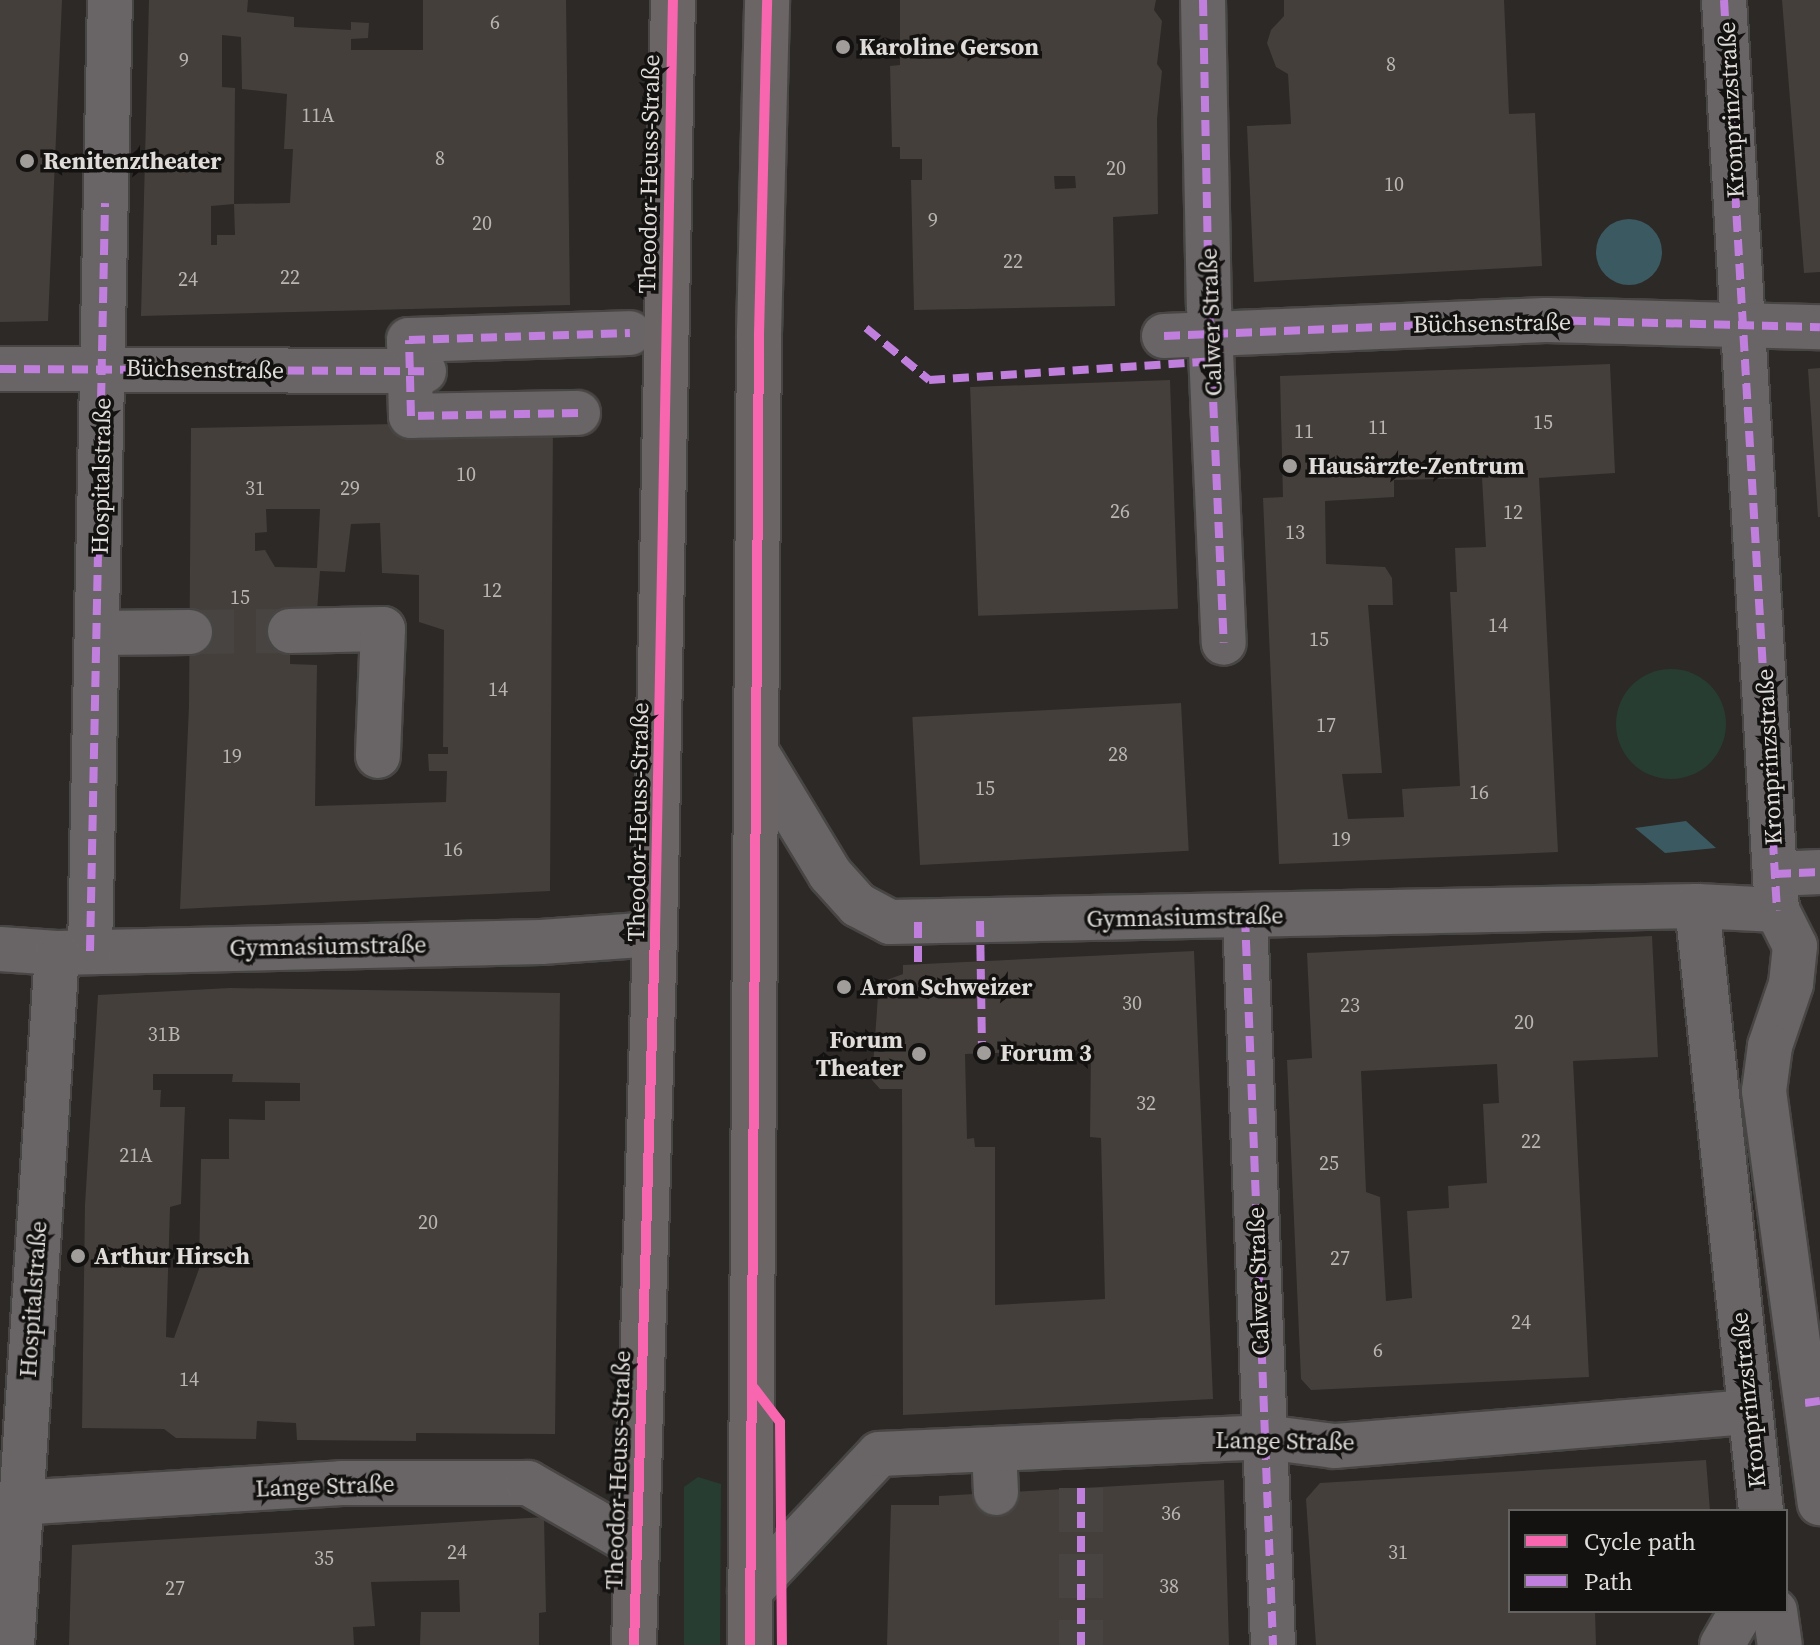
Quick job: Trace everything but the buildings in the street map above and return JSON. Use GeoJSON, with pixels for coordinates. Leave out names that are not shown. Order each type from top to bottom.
{"type":"FeatureCollection","features":[{"type":"Feature","properties":{"kind":"main road","name":"Theodor-Heuss-Straße"},"geometry":{"type":"LineString","coordinates":[[634,1645],[634,1544],[655,934],[673,0]]}},
{"type":"Feature","properties":{"kind":"main road"},"geometry":{"type":"LineString","coordinates":[[750,1645],[767,0]]}},
{"type":"Feature","properties":{"kind":"street","name":"Hospitalstraße"},"geometry":{"type":"LineString","coordinates":[[12,1645],[10,1504],[74,952],[98,633],[110,0]]}},
{"type":"Feature","properties":{"kind":"street","name":"Calwer Straße"},"geometry":{"type":"LineString","coordinates":[[1203,0],[1211,333],[1224,643]]}},
{"type":"Feature","properties":{"kind":"street","name":"Kronprinzstraße"},"geometry":{"type":"LineString","coordinates":[[1724,0],[1776,892],[1795,946],[1791,984],[1770,1046],[1764,1091],[1795,1343],[1812,1402],[1820,1503]]}},
{"type":"Feature","properties":{"kind":"street","name":"Büchsenstraße"},"geometry":{"type":"LineString","coordinates":[[1164,336],[1546,320],[1820,327]]}},
{"type":"Feature","properties":{"kind":"street"},"geometry":{"type":"LineString","coordinates":[[578,413],[411,416],[421,372],[409,340],[630,333]]}},
{"type":"Feature","properties":{"kind":"street","name":"Büchsenstraße"},"geometry":{"type":"LineString","coordinates":[[0,369],[104,367],[421,372]]}},
{"type":"Feature","properties":{"kind":"street"},"geometry":{"type":"LineString","coordinates":[[290,631],[383,629],[378,756]]}},
{"type":"Feature","properties":{"kind":"street"},"geometry":{"type":"LineString","coordinates":[[98,633],[190,632]]}},
{"type":"Feature","properties":{"kind":"street","name":"Gymnasiumstraße"},"geometry":{"type":"LineString","coordinates":[[758,755],[830,874],[858,905],[890,922],[1697,906],[1776,892]]}},
{"type":"Feature","properties":{"kind":"street"},"geometry":{"type":"LineString","coordinates":[[1776,892],[1820,872]]}},
{"type":"Feature","properties":{"kind":"street","name":"Kronprinzstraße"},"geometry":{"type":"LineString","coordinates":[[1697,906],[1761,1509]]}},
{"type":"Feature","properties":{"kind":"street","name":"Calwer Straße"},"geometry":{"type":"LineString","coordinates":[[1245,916],[1273,1645]]}},
{"type":"Feature","properties":{"kind":"street","name":"Gymnasiumstraße"},"geometry":{"type":"LineString","coordinates":[[0,949],[74,952],[541,942],[655,934]]}},
{"type":"Feature","properties":{"kind":"street"},"geometry":{"type":"LineString","coordinates":[[1749,1412],[1795,1343]]}},
{"type":"Feature","properties":{"kind":"street","name":"Lange Straße"},"geometry":{"type":"LineString","coordinates":[[750,1591],[879,1454],[1264,1437],[1334,1446],[1749,1412]]}},
{"type":"Feature","properties":{"kind":"street"},"geometry":{"type":"LineString","coordinates":[[994,1450],[996,1493]]}},
{"type":"Feature","properties":{"kind":"street","name":"Lange Straße"},"geometry":{"type":"LineString","coordinates":[[10,1504],[341,1483],[528,1483],[634,1544]]}},
{"type":"Feature","properties":{"kind":"street"},"geometry":{"type":"LineString","coordinates":[[1722,1645],[1741,1613]]}},
{"type":"Feature","properties":{"kind":"street"},"geometry":{"type":"LineString","coordinates":[[1775,1613],[1780,1645]]}},
{"type":"Feature","properties":{"kind":"green space"},"geometry":{"type":"Polygon","coordinates":[[[1671,669],[1692,673],[1710,685],[1722,703],[1726,724],[1722,745],[1710,763],[1692,775],[1671,779],[1650,775],[1632,763],[1620,745],[1616,724],[1620,703],[1632,685],[1650,673],[1671,669]]]}},
{"type":"Feature","properties":{"kind":"green space"},"geometry":{"type":"Polygon","coordinates":[[[698,1477],[721,1484],[720,1645],[684,1645],[684,1487],[698,1477]]]}},
{"type":"Feature","properties":{"kind":"water"},"geometry":{"type":"Polygon","coordinates":[[[1629,219],[1642,221],[1657,234],[1662,252],[1660,265],[1647,280],[1629,285],[1616,283],[1601,270],[1596,252],[1598,239],[1611,224],[1629,219]]]}},
{"type":"Feature","properties":{"kind":"water"},"geometry":{"type":"Polygon","coordinates":[[[1686,821],[1716,848],[1665,853],[1635,828],[1686,821]]]}},
{"type":"Feature","properties":{"kind":"tunnel"},"geometry":{"type":"LineString","coordinates":[[190,632],[290,631]]}},
{"type":"Feature","properties":{"kind":"tunnel"},"geometry":{"type":"LineString","coordinates":[[1081,1488],[1081,1645]]}},
{"type":"Feature","properties":{"kind":"marked path"},"geometry":{"type":"LineString","coordinates":[[1203,0],[1209,306],[1224,643]]}},
{"type":"Feature","properties":{"kind":"marked path"},"geometry":{"type":"LineString","coordinates":[[1724,0],[1777,910]]}},
{"type":"Feature","properties":{"kind":"marked path"},"geometry":{"type":"LineString","coordinates":[[90,951],[105,203]]}},
{"type":"Feature","properties":{"kind":"marked path"},"geometry":{"type":"LineString","coordinates":[[1164,336],[1546,320],[1820,327]]}},
{"type":"Feature","properties":{"kind":"marked path"},"geometry":{"type":"LineString","coordinates":[[866,328],[929,380],[1212,361]]}},
{"type":"Feature","properties":{"kind":"marked path"},"geometry":{"type":"LineString","coordinates":[[578,413],[411,416],[409,340],[630,333]]}},
{"type":"Feature","properties":{"kind":"marked path"},"geometry":{"type":"LineString","coordinates":[[0,369],[424,371]]}},
{"type":"Feature","properties":{"kind":"marked path"},"geometry":{"type":"LineString","coordinates":[[1775,874],[1820,872]]}},
{"type":"Feature","properties":{"kind":"marked path"},"geometry":{"type":"LineString","coordinates":[[1245,916],[1273,1645]]}},
{"type":"Feature","properties":{"kind":"marked path"},"geometry":{"type":"LineString","coordinates":[[980,921],[982,1048]]}},
{"type":"Feature","properties":{"kind":"marked path"},"geometry":{"type":"LineString","coordinates":[[918,922],[918,965]]}},
{"type":"Feature","properties":{"kind":"marked path"},"geometry":{"type":"LineString","coordinates":[[1805,1403],[1820,1401]]}},
{"type":"Feature","properties":{"kind":"marked path"},"geometry":{"type":"LineString","coordinates":[[1081,1488],[1081,1645]]}},
{"type":"Feature","properties":{"kind":"cycle path"},"geometry":{"type":"LineString","coordinates":[[634,1645],[655,934],[673,0]]}},
{"type":"Feature","properties":{"kind":"cycle path"},"geometry":{"type":"LineString","coordinates":[[750,1645],[759,334],[767,0]]}},
{"type":"Feature","properties":{"kind":"cycle path"},"geometry":{"type":"LineString","coordinates":[[754,1388],[780,1422],[782,1645]]}},
{"type":"Feature","properties":{"kind":"place","name":"Karoline Gerson"},"geometry":{"type":"Point","coordinates":[843,47]}},
{"type":"Feature","properties":{"kind":"place","name":"Renitenztheater"},"geometry":{"type":"Point","coordinates":[27,161]}},
{"type":"Feature","properties":{"kind":"place","name":"Hausärzte-Zentrum"},"geometry":{"type":"Point","coordinates":[1290,466]}},
{"type":"Feature","properties":{"kind":"place","name":"Aron Schweizer"},"geometry":{"type":"Point","coordinates":[844,987]}},
{"type":"Feature","properties":{"kind":"place","name":"Forum 3"},"geometry":{"type":"Point","coordinates":[984,1053]}},
{"type":"Feature","properties":{"kind":"place","name":"Forum Theater"},"geometry":{"type":"Point","coordinates":[919,1054]}},
{"type":"Feature","properties":{"kind":"place","name":"Arthur Hirsch"},"geometry":{"type":"Point","coordinates":[78,1256]}}]}
